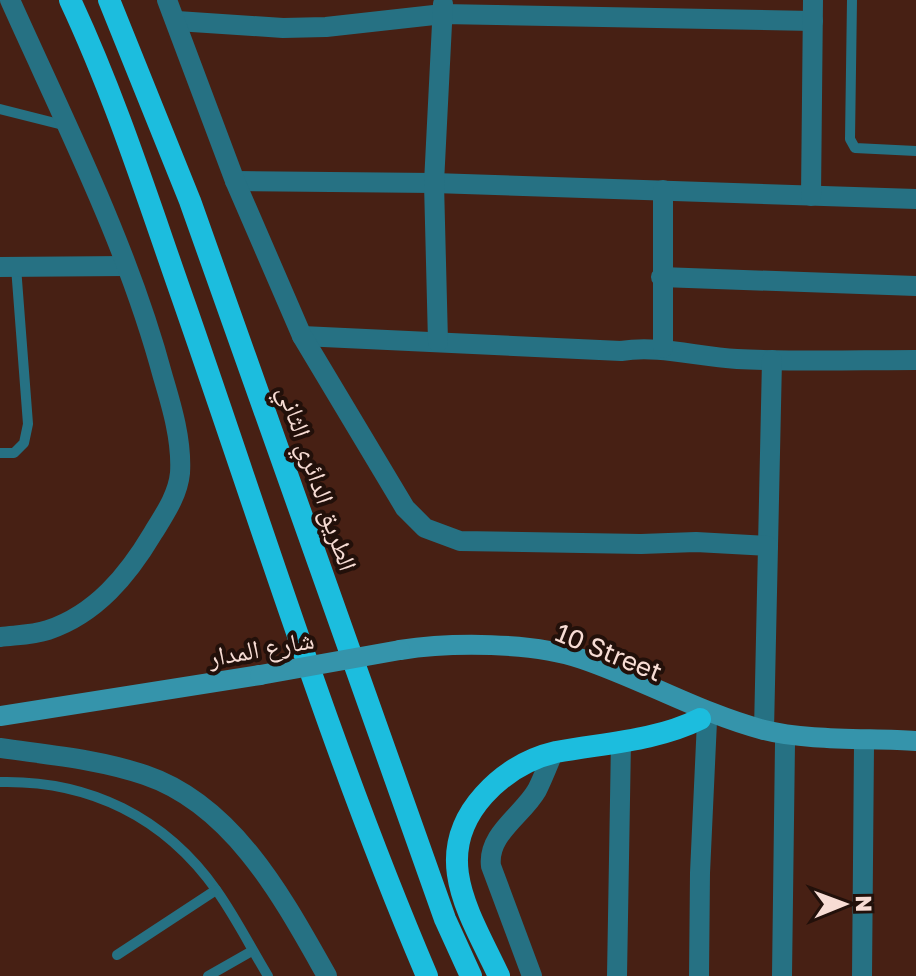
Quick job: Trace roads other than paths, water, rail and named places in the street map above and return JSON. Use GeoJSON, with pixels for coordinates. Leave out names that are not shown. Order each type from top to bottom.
{"type":"FeatureCollection","features":[{"type":"Feature","properties":{"kind":"highway"},"geometry":{"type":"LineString","coordinates":[[70,0],[148,199],[348,776],[427,976]]}},
{"type":"Feature","properties":{"kind":"highway","name":"الطريق الدائري الثاني"},"geometry":{"type":"LineString","coordinates":[[109,0],[190,201],[445,919],[471,976]]}},
{"type":"Feature","properties":{"kind":"highway"},"geometry":{"type":"LineString","coordinates":[[499,976],[460,890],[455,860],[461,828],[478,802],[499,778],[523,763],[553,753],[676,731],[704,720]]}},
{"type":"Feature","properties":{"kind":"main road","name":"شارع المدار"},"geometry":{"type":"LineString","coordinates":[[0,716],[435,644],[531,648]]}},
{"type":"Feature","properties":{"kind":"main road","name":"10 Street"},"geometry":{"type":"LineString","coordinates":[[531,648],[578,657],[686,704],[764,730],[916,741]]}},
{"type":"Feature","properties":{"kind":"main road","name":"10 Street"},"geometry":{"type":"LineString","coordinates":[[531,648],[704,720],[785,743],[916,749]]}},
{"type":"Feature","properties":{"kind":"street"},"geometry":{"type":"LineString","coordinates":[[0,637],[46,631],[69,621],[109,593],[145,547],[177,489],[179,450],[169,396],[150,328],[67,126],[10,0]]}},
{"type":"Feature","properties":{"kind":"street"},"geometry":{"type":"LineString","coordinates":[[167,0],[235,181],[302,336],[405,508],[425,528],[460,541],[494,543],[696,542],[768,546]]}},
{"type":"Feature","properties":{"kind":"street"},"geometry":{"type":"LineString","coordinates":[[811,196],[813,0]]}},
{"type":"Feature","properties":{"kind":"street"},"geometry":{"type":"LineString","coordinates":[[177,21],[326,27],[443,7],[813,21]]}},
{"type":"Feature","properties":{"kind":"street"},"geometry":{"type":"LineString","coordinates":[[438,342],[434,183],[443,7]]}},
{"type":"Feature","properties":{"kind":"street"},"geometry":{"type":"LineString","coordinates":[[235,181],[434,183],[916,199]]}},
{"type":"Feature","properties":{"kind":"street"},"geometry":{"type":"LineString","coordinates":[[663,190],[663,348]]}},
{"type":"Feature","properties":{"kind":"street"},"geometry":{"type":"LineString","coordinates":[[8,267],[126,266]]}},
{"type":"Feature","properties":{"kind":"street"},"geometry":{"type":"LineString","coordinates":[[661,277],[916,286]]}},
{"type":"Feature","properties":{"kind":"street"},"geometry":{"type":"LineString","coordinates":[[302,336],[621,351],[663,348],[705,357],[772,360],[916,360]]}},
{"type":"Feature","properties":{"kind":"street"},"geometry":{"type":"LineString","coordinates":[[764,730],[772,360]]}},
{"type":"Feature","properties":{"kind":"street"},"geometry":{"type":"LineString","coordinates":[[699,976],[704,720]]}},
{"type":"Feature","properties":{"kind":"street"},"geometry":{"type":"LineString","coordinates":[[617,976],[621,741]]}},
{"type":"Feature","properties":{"kind":"street"},"geometry":{"type":"LineString","coordinates":[[782,976],[785,743]]}},
{"type":"Feature","properties":{"kind":"street"},"geometry":{"type":"LineString","coordinates":[[862,976],[864,746]]}},
{"type":"Feature","properties":{"kind":"street"},"geometry":{"type":"LineString","coordinates":[[0,748],[59,754],[111,765],[148,775],[180,791],[244,846],[274,888],[327,976]]}},
{"type":"Feature","properties":{"kind":"street"},"geometry":{"type":"LineString","coordinates":[[532,976],[490,856],[500,836],[537,789],[553,753]]}},
{"type":"Feature","properties":{"kind":"lane"},"geometry":{"type":"LineString","coordinates":[[852,0],[850,139],[855,148],[916,151]]}},
{"type":"Feature","properties":{"kind":"lane"},"geometry":{"type":"LineString","coordinates":[[0,109],[67,126]]}},
{"type":"Feature","properties":{"kind":"lane"},"geometry":{"type":"LineString","coordinates":[[0,453],[14,453],[24,443],[28,424],[8,267]]}},
{"type":"Feature","properties":{"kind":"lane"},"geometry":{"type":"LineString","coordinates":[[0,782],[46,783],[79,790],[112,802],[169,838],[216,890],[268,976]]}},
{"type":"Feature","properties":{"kind":"lane"},"geometry":{"type":"LineString","coordinates":[[117,955],[216,890]]}},
{"type":"Feature","properties":{"kind":"lane"},"geometry":{"type":"LineString","coordinates":[[208,976],[252,951]]}}]}
